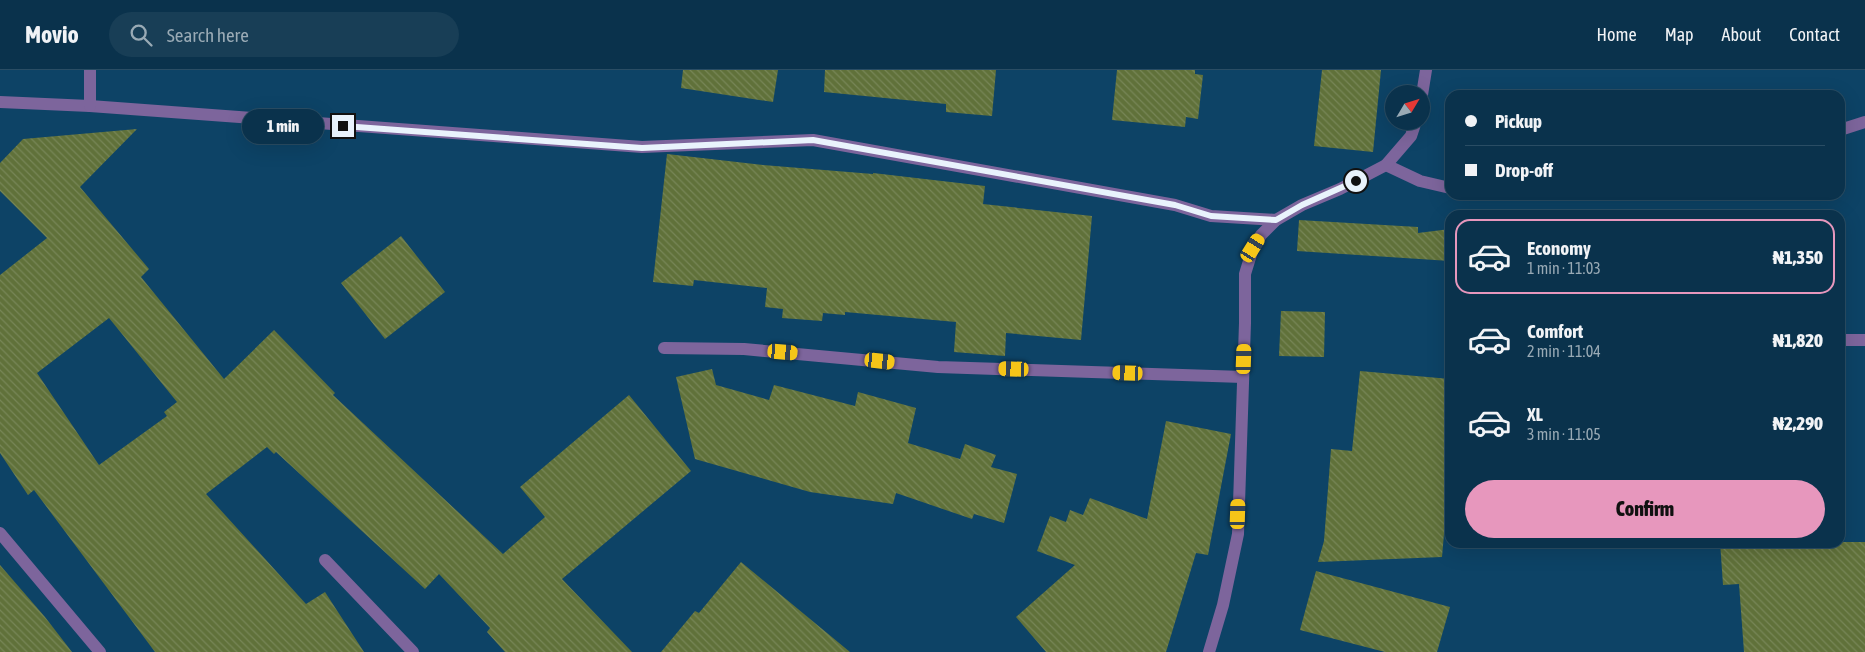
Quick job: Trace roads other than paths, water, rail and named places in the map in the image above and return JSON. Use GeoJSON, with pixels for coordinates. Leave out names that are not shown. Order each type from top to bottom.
{"type":"FeatureCollection","features":[{"type":"Feature","properties":{"kind":"street"},"geometry":{"type":"LineString","coordinates":[[90,70],[90,106]]}},
{"type":"Feature","properties":{"kind":"street"},"geometry":{"type":"LineString","coordinates":[[1424,85],[1426,70]]}},
{"type":"Feature","properties":{"kind":"street"},"geometry":{"type":"LineString","coordinates":[[0,102],[90,106],[642,148],[813,140],[1175,205],[1211,216],[1276,220]]}},
{"type":"Feature","properties":{"kind":"street"},"geometry":{"type":"LineString","coordinates":[[1845,128],[1865,122]]}},
{"type":"Feature","properties":{"kind":"street"},"geometry":{"type":"LineString","coordinates":[[1209,652],[1224,605],[1238,534],[1245,274],[1253,248],[1261,235],[1276,220],[1302,205],[1340,189],[1386,165],[1411,136],[1413,130]]}},
{"type":"Feature","properties":{"kind":"street"},"geometry":{"type":"LineString","coordinates":[[1386,165],[1420,181],[1445,187]]}},
{"type":"Feature","properties":{"kind":"street"},"geometry":{"type":"LineString","coordinates":[[1845,340],[1865,340]]}},
{"type":"Feature","properties":{"kind":"street"},"geometry":{"type":"LineString","coordinates":[[664,348],[744,349],[938,367],[1243,377]]}},
{"type":"Feature","properties":{"kind":"street"},"geometry":{"type":"LineString","coordinates":[[0,533],[100,652]]}},
{"type":"Feature","properties":{"kind":"street"},"geometry":{"type":"LineString","coordinates":[[325,560],[413,652]]}}]}
